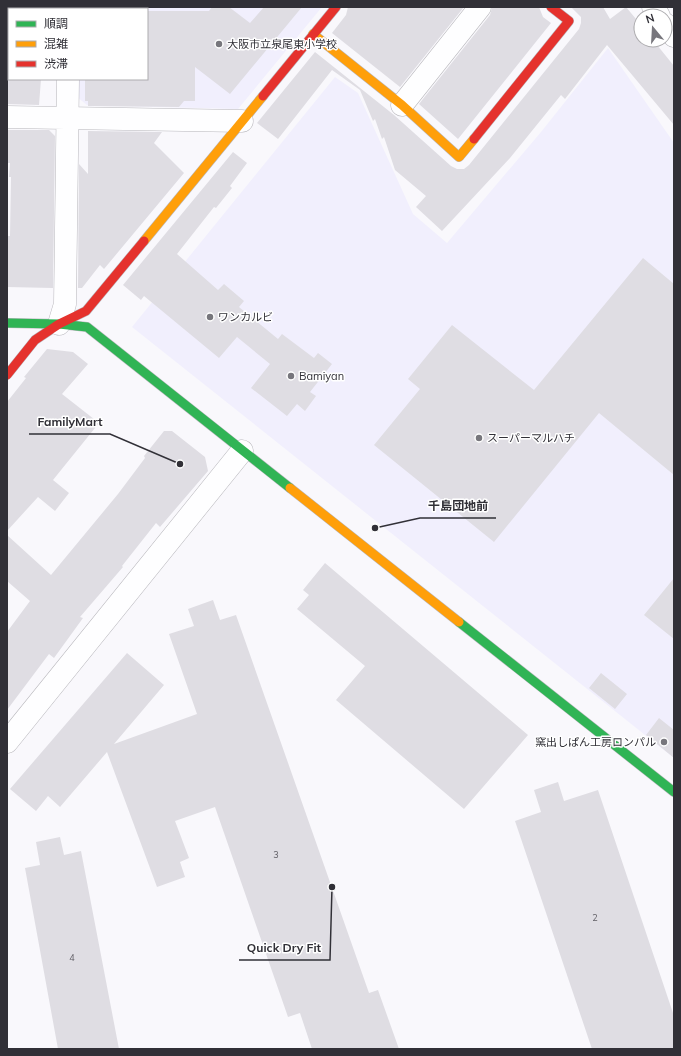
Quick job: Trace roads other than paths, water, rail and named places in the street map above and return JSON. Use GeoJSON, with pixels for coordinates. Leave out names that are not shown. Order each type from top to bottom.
{"type":"FeatureCollection","features":[{"type":"Feature","properties":{"kind":"street"},"geometry":{"type":"LineString","coordinates":[[7,375],[35,340],[59,324],[86,311],[336,7]]}},
{"type":"Feature","properties":{"kind":"street"},"geometry":{"type":"LineString","coordinates":[[402,105],[480,7]]}},
{"type":"Feature","properties":{"kind":"street"},"geometry":{"type":"LineString","coordinates":[[313,34],[402,105],[459,157],[569,21],[552,7]]}},
{"type":"Feature","properties":{"kind":"street"},"geometry":{"type":"LineString","coordinates":[[59,324],[65,304],[68,80]]}},
{"type":"Feature","properties":{"kind":"street"},"geometry":{"type":"LineString","coordinates":[[7,117],[242,121]]}},
{"type":"Feature","properties":{"kind":"street"},"geometry":{"type":"LineString","coordinates":[[7,323],[59,324],[87,327],[674,792]]}},
{"type":"Feature","properties":{"kind":"street"},"geometry":{"type":"LineString","coordinates":[[7,742],[242,451]]}},
{"type":"Feature","properties":{"kind":"place","name":"大阪市立泉尾東小学校"},"geometry":{"type":"Point","coordinates":[219,44]}},
{"type":"Feature","properties":{"kind":"place","name":"ワンカルビ"},"geometry":{"type":"Point","coordinates":[210,317]}},
{"type":"Feature","properties":{"kind":"place","name":"Bamiyan"},"geometry":{"type":"Point","coordinates":[291,376]}},
{"type":"Feature","properties":{"kind":"place","name":"スーパーマルハチ"},"geometry":{"type":"Point","coordinates":[479,438]}},
{"type":"Feature","properties":{"kind":"place","name":"FamilyMart"},"geometry":{"type":"Point","coordinates":[180,464]}},
{"type":"Feature","properties":{"kind":"place","name":"千島団地前"},"geometry":{"type":"Point","coordinates":[375,528]}},
{"type":"Feature","properties":{"kind":"place","name":"窯出しぱん工房ロンパル"},"geometry":{"type":"Point","coordinates":[664,742]}},
{"type":"Feature","properties":{"kind":"place","name":"Quick Dry Fit"},"geometry":{"type":"Point","coordinates":[332,887]}}]}
